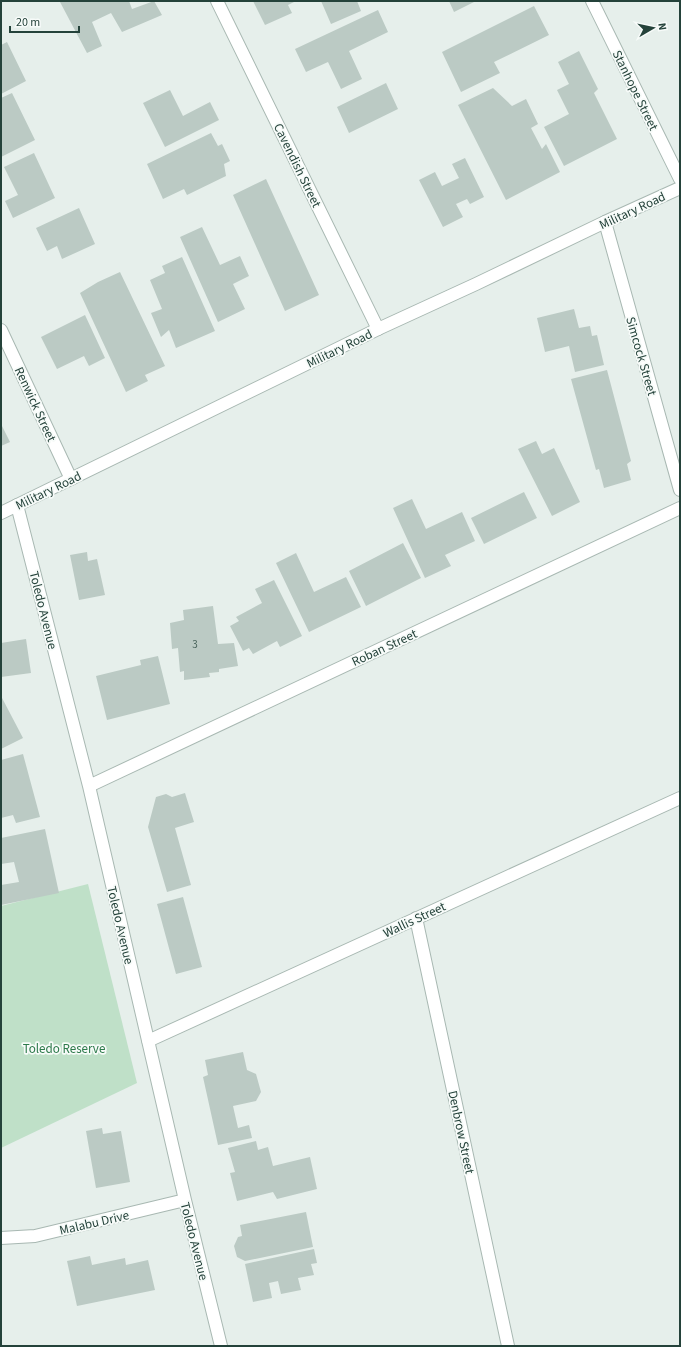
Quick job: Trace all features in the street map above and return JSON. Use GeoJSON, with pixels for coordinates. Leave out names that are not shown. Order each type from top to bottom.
{"type":"FeatureCollection","features":[{"type":"Feature","properties":{"kind":"street","name":"Cavendish Street"},"geometry":{"type":"LineString","coordinates":[[218,1],[378,329]]}},
{"type":"Feature","properties":{"kind":"street","name":"Stanhope Street"},"geometry":{"type":"LineString","coordinates":[[592,1],[680,179]]}},
{"type":"Feature","properties":{"kind":"street","name":"Military Road"},"geometry":{"type":"LineString","coordinates":[[1,513],[378,329],[476,284],[604,222],[680,188]]}},
{"type":"Feature","properties":{"kind":"street","name":"Simcock Street"},"geometry":{"type":"LineString","coordinates":[[604,222],[680,490]]}},
{"type":"Feature","properties":{"kind":"street","name":"Renwick Street"},"geometry":{"type":"LineString","coordinates":[[1,330],[71,479]]}},
{"type":"Feature","properties":{"kind":"street","name":"Toledo Avenue"},"geometry":{"type":"LineString","coordinates":[[17,505],[89,786],[185,1200],[221,1346]]}},
{"type":"Feature","properties":{"kind":"street","name":"Roban Street"},"geometry":{"type":"LineString","coordinates":[[89,786],[680,508]]}},
{"type":"Feature","properties":{"kind":"street","name":"Wallis Street"},"geometry":{"type":"LineString","coordinates":[[148,1041],[680,798]]}},
{"type":"Feature","properties":{"kind":"street","name":"Denbrow Street"},"geometry":{"type":"LineString","coordinates":[[416,918],[508,1346]]}},
{"type":"Feature","properties":{"kind":"street","name":"Malabu Drive"},"geometry":{"type":"LineString","coordinates":[[1,1238],[35,1236],[185,1200]]}},
{"type":"Feature","properties":{"kind":"green space","name":"Toledo Reserve"},"geometry":{"type":"Polygon","coordinates":[[[88,884],[137,1083],[1,1148],[1,906],[88,884]]]}},
{"type":"Feature","properties":{"kind":"building"},"geometry":{"type":"Polygon","coordinates":[[[129,1],[132,9],[154,1],[162,15],[122,32],[111,13],[92,22],[102,46],[87,53],[60,2],[129,1]]]}},
{"type":"Feature","properties":{"kind":"building"},"geometry":{"type":"Polygon","coordinates":[[[253,1],[296,1],[288,5],[292,13],[265,25],[253,1]]]}},
{"type":"Feature","properties":{"kind":"building"},"geometry":{"type":"Polygon","coordinates":[[[321,1],[357,1],[361,11],[331,24],[321,1]]]}},
{"type":"Feature","properties":{"kind":"building"},"geometry":{"type":"Polygon","coordinates":[[[449,1],[476,1],[454,12],[449,1]]]}},
{"type":"Feature","properties":{"kind":"building"},"geometry":{"type":"Polygon","coordinates":[[[534,6],[549,35],[494,62],[500,73],[461,92],[442,52],[534,6]]]}},
{"type":"Feature","properties":{"kind":"building"},"geometry":{"type":"Polygon","coordinates":[[[378,10],[388,32],[349,51],[362,79],[341,89],[328,62],[306,72],[295,49],[378,10]]]}},
{"type":"Feature","properties":{"kind":"building"},"geometry":{"type":"Polygon","coordinates":[[[7,42],[26,81],[1,94],[1,45],[7,42]]]}},
{"type":"Feature","properties":{"kind":"building"},"geometry":{"type":"Polygon","coordinates":[[[579,51],[598,89],[594,93],[617,139],[564,166],[544,127],[569,114],[557,90],[569,84],[558,62],[579,51]]]}},
{"type":"Feature","properties":{"kind":"building"},"geometry":{"type":"Polygon","coordinates":[[[386,83],[398,109],[349,133],[337,107],[386,83]]]}},
{"type":"Feature","properties":{"kind":"building"},"geometry":{"type":"Polygon","coordinates":[[[493,88],[512,106],[526,99],[538,124],[531,128],[542,149],[546,144],[560,172],[506,200],[458,105],[493,88]]]}},
{"type":"Feature","properties":{"kind":"building"},"geometry":{"type":"Polygon","coordinates":[[[170,90],[183,116],[210,102],[219,120],[165,147],[143,103],[170,90]]]}},
{"type":"Feature","properties":{"kind":"building"},"geometry":{"type":"Polygon","coordinates":[[[12,93],[35,140],[1,157],[1,98],[12,93]]]}},
{"type":"Feature","properties":{"kind":"building"},"geometry":{"type":"Polygon","coordinates":[[[211,133],[218,146],[222,144],[230,161],[224,164],[226,176],[187,195],[184,189],[163,199],[147,164],[211,133]]]}},
{"type":"Feature","properties":{"kind":"building"},"geometry":{"type":"Polygon","coordinates":[[[34,153],[55,198],[13,218],[5,201],[18,195],[4,167],[34,153]]]}},
{"type":"Feature","properties":{"kind":"building"},"geometry":{"type":"Polygon","coordinates":[[[465,158],[484,197],[470,204],[467,199],[456,204],[463,217],[443,227],[419,180],[435,172],[442,186],[459,178],[452,164],[465,158]]]}},
{"type":"Feature","properties":{"kind":"building"},"geometry":{"type":"Polygon","coordinates":[[[266,179],[319,295],[285,311],[233,195],[266,179]]]}},
{"type":"Feature","properties":{"kind":"building"},"geometry":{"type":"Polygon","coordinates":[[[79,208],[95,244],[62,259],[57,246],[47,251],[36,228],[79,208]]]}},
{"type":"Feature","properties":{"kind":"building"},"geometry":{"type":"Polygon","coordinates":[[[202,227],[220,265],[240,256],[249,276],[233,284],[245,309],[218,322],[180,237],[202,227]]]}},
{"type":"Feature","properties":{"kind":"building"},"geometry":{"type":"Polygon","coordinates":[[[182,257],[215,331],[176,348],[169,330],[161,337],[151,313],[162,309],[150,280],[165,273],[162,266],[182,257]]]}},
{"type":"Feature","properties":{"kind":"building"},"geometry":{"type":"Polygon","coordinates":[[[120,272],[165,366],[145,375],[148,381],[126,392],[80,293],[98,282],[120,272]]]}},
{"type":"Feature","properties":{"kind":"building"},"geometry":{"type":"Polygon","coordinates":[[[574,309],[579,328],[590,326],[592,336],[597,335],[604,365],[575,372],[569,346],[545,352],[537,318],[574,309]]]}},
{"type":"Feature","properties":{"kind":"building"},"geometry":{"type":"Polygon","coordinates":[[[85,315],[105,358],[89,366],[84,356],[57,369],[41,337],[85,315]]]}},
{"type":"Feature","properties":{"kind":"building"},"geometry":{"type":"Polygon","coordinates":[[[607,370],[631,461],[627,464],[631,480],[604,488],[599,469],[596,470],[571,379],[607,370]]]}},
{"type":"Feature","properties":{"kind":"building"},"geometry":{"type":"Polygon","coordinates":[[[1,424],[10,442],[1,446],[1,424]]]}},
{"type":"Feature","properties":{"kind":"building"},"geometry":{"type":"Polygon","coordinates":[[[536,441],[542,454],[554,448],[580,502],[552,516],[518,449],[536,441]]]}},
{"type":"Feature","properties":{"kind":"building"},"geometry":{"type":"Polygon","coordinates":[[[524,492],[537,518],[484,544],[471,518],[524,492]]]}},
{"type":"Feature","properties":{"kind":"building"},"geometry":{"type":"Polygon","coordinates":[[[412,499],[426,529],[462,512],[475,541],[445,555],[451,566],[425,578],[393,508],[412,499]]]}},
{"type":"Feature","properties":{"kind":"building"},"geometry":{"type":"Polygon","coordinates":[[[403,543],[421,578],[366,606],[349,571],[403,543]]]}},
{"type":"Feature","properties":{"kind":"building"},"geometry":{"type":"Polygon","coordinates":[[[87,552],[88,561],[97,559],[105,595],[79,600],[70,555],[87,552]]]}},
{"type":"Feature","properties":{"kind":"building"},"geometry":{"type":"Polygon","coordinates":[[[296,553],[314,592],[346,577],[361,607],[309,632],[276,563],[296,553]]]}},
{"type":"Feature","properties":{"kind":"building"},"geometry":{"type":"Polygon","coordinates":[[[274,580],[302,636],[280,647],[277,641],[253,654],[249,648],[243,651],[230,626],[239,621],[236,617],[262,603],[255,589],[274,580]]]}},
{"type":"Feature","properties":{"kind":"building"},"geometry":{"type":"Polygon","coordinates":[[[213,606],[218,644],[234,643],[238,666],[219,669],[219,672],[209,673],[210,677],[184,680],[184,671],[180,672],[178,648],[172,649],[170,623],[184,620],[183,610],[213,606]]]}},
{"type":"Feature","properties":{"kind":"building"},"geometry":{"type":"Polygon","coordinates":[[[26,639],[31,673],[1,677],[1,643],[26,639]]]}},
{"type":"Feature","properties":{"kind":"building"},"geometry":{"type":"Polygon","coordinates":[[[158,656],[170,704],[107,720],[96,676],[141,665],[140,660],[158,656]]]}},
{"type":"Feature","properties":{"kind":"building"},"geometry":{"type":"Polygon","coordinates":[[[1,696],[23,738],[1,749],[1,696]]]}},
{"type":"Feature","properties":{"kind":"building"},"geometry":{"type":"Polygon","coordinates":[[[23,754],[40,817],[16,823],[13,815],[1,818],[1,760],[23,754]]]}},
{"type":"Feature","properties":{"kind":"building"},"geometry":{"type":"Polygon","coordinates":[[[185,793],[194,822],[175,828],[191,885],[167,892],[148,827],[156,797],[166,794],[172,797],[185,793]]]}},
{"type":"Feature","properties":{"kind":"building"},"geometry":{"type":"Polygon","coordinates":[[[45,829],[59,893],[1,905],[1,885],[19,882],[14,862],[1,864],[1,838],[45,829]]]}},
{"type":"Feature","properties":{"kind":"building"},"geometry":{"type":"Polygon","coordinates":[[[183,897],[202,967],[176,974],[157,904],[183,897]]]}},
{"type":"Feature","properties":{"kind":"building"},"geometry":{"type":"Polygon","coordinates":[[[243,1052],[247,1070],[256,1074],[261,1092],[256,1101],[233,1106],[238,1128],[249,1125],[252,1138],[218,1145],[203,1077],[208,1075],[205,1060],[243,1052]]]}},
{"type":"Feature","properties":{"kind":"building"},"geometry":{"type":"Polygon","coordinates":[[[102,1128],[103,1134],[121,1131],[130,1182],[96,1188],[86,1131],[102,1128]]]}},
{"type":"Feature","properties":{"kind":"building"},"geometry":{"type":"Polygon","coordinates":[[[256,1141],[258,1150],[268,1147],[273,1166],[310,1157],[317,1189],[277,1199],[273,1192],[237,1201],[230,1173],[235,1172],[228,1148],[256,1141]]]}},
{"type":"Feature","properties":{"kind":"building"},"geometry":{"type":"Polygon","coordinates":[[[306,1212],[313,1247],[245,1261],[237,1257],[234,1246],[238,1237],[242,1236],[240,1225],[306,1212]]]}},
{"type":"Feature","properties":{"kind":"building"},"geometry":{"type":"Polygon","coordinates":[[[314,1249],[317,1263],[311,1264],[314,1275],[298,1278],[301,1290],[281,1294],[278,1281],[269,1283],[272,1298],[253,1302],[245,1264],[314,1249]]]}},
{"type":"Feature","properties":{"kind":"building"},"geometry":{"type":"Polygon","coordinates":[[[90,1256],[92,1265],[125,1258],[126,1265],[148,1260],[155,1290],[77,1306],[67,1261],[90,1256]]]}}]}
